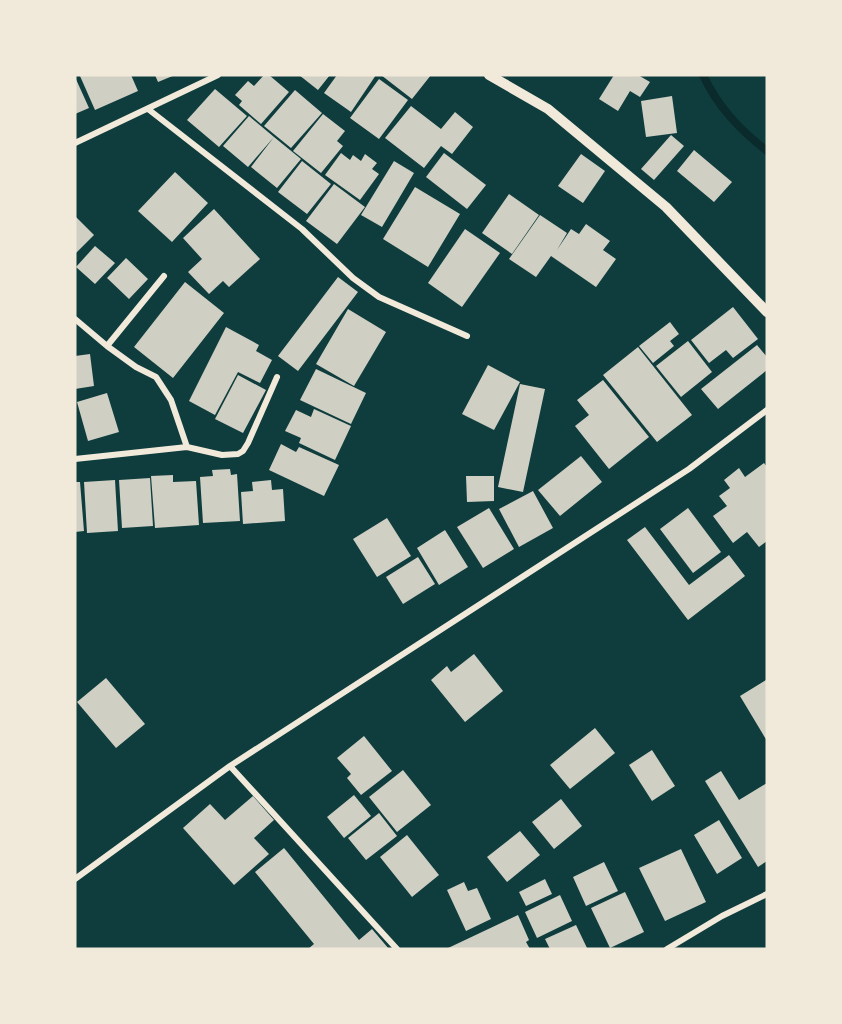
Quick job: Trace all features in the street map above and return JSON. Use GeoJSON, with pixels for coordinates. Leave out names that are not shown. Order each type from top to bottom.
{"type":"FeatureCollection","features":[{"type":"Feature","properties":{"kind":"street"},"geometry":{"type":"LineString","coordinates":[[75,143],[218,75]]}},
{"type":"Feature","properties":{"kind":"street"},"geometry":{"type":"LineString","coordinates":[[489,75],[548,109],[666,207],[767,312]]}},
{"type":"Feature","properties":{"kind":"street"},"geometry":{"type":"LineString","coordinates":[[148,109],[302,230],[353,278],[379,297],[467,336]]}},
{"type":"Feature","properties":{"kind":"street"},"geometry":{"type":"LineString","coordinates":[[107,346],[164,276]]}},
{"type":"Feature","properties":{"kind":"street"},"geometry":{"type":"LineString","coordinates":[[75,319],[136,367],[156,377],[171,400],[188,447]]}},
{"type":"Feature","properties":{"kind":"street"},"geometry":{"type":"LineString","coordinates":[[75,459],[188,447],[222,455],[238,454],[243,451],[277,377]]}},
{"type":"Feature","properties":{"kind":"street"},"geometry":{"type":"LineString","coordinates":[[75,879],[230,766],[688,469],[767,410]]}},
{"type":"Feature","properties":{"kind":"street"},"geometry":{"type":"LineString","coordinates":[[230,766],[397,949]]}},
{"type":"Feature","properties":{"kind":"street"},"geometry":{"type":"LineString","coordinates":[[667,949],[722,916],[767,894]]}},
{"type":"Feature","properties":{"kind":"building"},"geometry":{"type":"Polygon","coordinates":[[[131,75],[138,91],[95,110],[80,76],[131,75]]]}},
{"type":"Feature","properties":{"kind":"building"},"geometry":{"type":"Polygon","coordinates":[[[155,75],[175,75],[158,82],[155,75]]]}},
{"type":"Feature","properties":{"kind":"building"},"geometry":{"type":"Polygon","coordinates":[[[264,75],[269,75],[289,92],[261,124],[239,105],[242,101],[235,95],[248,81],[254,86],[264,75]]]}},
{"type":"Feature","properties":{"kind":"building"},"geometry":{"type":"Polygon","coordinates":[[[299,75],[330,75],[318,90],[299,75]]]}},
{"type":"Feature","properties":{"kind":"building"},"geometry":{"type":"Polygon","coordinates":[[[337,75],[376,75],[351,112],[324,93],[337,75]]]}},
{"type":"Feature","properties":{"kind":"building"},"geometry":{"type":"Polygon","coordinates":[[[381,75],[431,75],[412,99],[381,75]]]}},
{"type":"Feature","properties":{"kind":"building"},"geometry":{"type":"Polygon","coordinates":[[[614,75],[638,75],[650,82],[640,97],[630,91],[618,111],[599,99],[614,75]]]}},
{"type":"Feature","properties":{"kind":"building"},"geometry":{"type":"Polygon","coordinates":[[[75,77],[89,108],[75,114],[75,77]]]}},
{"type":"Feature","properties":{"kind":"building"},"geometry":{"type":"Polygon","coordinates":[[[379,79],[408,100],[379,139],[350,118],[379,79]]]}},
{"type":"Feature","properties":{"kind":"building"},"geometry":{"type":"Polygon","coordinates":[[[215,89],[247,116],[219,147],[187,120],[215,89]]]}},
{"type":"Feature","properties":{"kind":"building"},"geometry":{"type":"Polygon","coordinates":[[[295,90],[322,113],[291,148],[264,126],[295,90]]]}},
{"type":"Feature","properties":{"kind":"building"},"geometry":{"type":"Polygon","coordinates":[[[672,96],[677,133],[646,137],[641,101],[672,96]]]}},
{"type":"Feature","properties":{"kind":"building"},"geometry":{"type":"Polygon","coordinates":[[[411,106],[441,129],[455,112],[473,127],[452,154],[441,146],[424,168],[385,138],[411,106]]]}},
{"type":"Feature","properties":{"kind":"building"},"geometry":{"type":"Polygon","coordinates":[[[323,114],[345,131],[337,141],[343,146],[321,173],[293,151],[323,114]]]}},
{"type":"Feature","properties":{"kind":"building"},"geometry":{"type":"Polygon","coordinates":[[[249,116],[274,137],[248,167],[223,146],[249,116]]]}},
{"type":"Feature","properties":{"kind":"building"},"geometry":{"type":"Polygon","coordinates":[[[671,135],[684,146],[654,180],[641,169],[671,135]]]}},
{"type":"Feature","properties":{"kind":"building"},"geometry":{"type":"Polygon","coordinates":[[[274,137],[301,159],[277,188],[251,167],[274,137]]]}},
{"type":"Feature","properties":{"kind":"building"},"geometry":{"type":"Polygon","coordinates":[[[694,150],[732,182],[714,202],[677,171],[694,150]]]}},
{"type":"Feature","properties":{"kind":"building"},"geometry":{"type":"Polygon","coordinates":[[[341,153],[350,160],[353,155],[361,161],[365,154],[377,163],[372,169],[379,174],[360,200],[325,175],[341,153]]]}},
{"type":"Feature","properties":{"kind":"building"},"geometry":{"type":"Polygon","coordinates":[[[444,153],[486,185],[467,209],[426,177],[444,153]]]}},
{"type":"Feature","properties":{"kind":"building"},"geometry":{"type":"Polygon","coordinates":[[[581,154],[605,171],[583,203],[558,186],[581,154]]]}},
{"type":"Feature","properties":{"kind":"building"},"geometry":{"type":"Polygon","coordinates":[[[302,161],[331,184],[307,214],[278,192],[302,161]]]}},
{"type":"Feature","properties":{"kind":"building"},"geometry":{"type":"Polygon","coordinates":[[[394,161],[414,173],[382,227],[361,215],[394,161]]]}},
{"type":"Feature","properties":{"kind":"building"},"geometry":{"type":"Polygon","coordinates":[[[175,172],[208,203],[172,242],[138,211],[175,172]]]}},
{"type":"Feature","properties":{"kind":"building"},"geometry":{"type":"Polygon","coordinates":[[[334,184],[365,207],[337,244],[306,221],[334,184]]]}},
{"type":"Feature","properties":{"kind":"building"},"geometry":{"type":"Polygon","coordinates":[[[415,187],[460,214],[428,267],[383,239],[415,187]]]}},
{"type":"Feature","properties":{"kind":"building"},"geometry":{"type":"Polygon","coordinates":[[[509,194],[539,215],[512,254],[482,233],[509,194]]]}},
{"type":"Feature","properties":{"kind":"building"},"geometry":{"type":"Polygon","coordinates":[[[214,209],[260,259],[229,287],[223,281],[209,294],[188,272],[202,259],[183,238],[214,209]]]}},
{"type":"Feature","properties":{"kind":"building"},"geometry":{"type":"Polygon","coordinates":[[[540,215],[567,233],[557,250],[571,229],[579,234],[586,224],[610,241],[603,250],[616,259],[596,287],[551,256],[536,277],[509,259],[540,215]]]}},
{"type":"Feature","properties":{"kind":"building"},"geometry":{"type":"Polygon","coordinates":[[[75,216],[94,235],[75,254],[75,216]]]}},
{"type":"Feature","properties":{"kind":"building"},"geometry":{"type":"Polygon","coordinates":[[[465,229],[500,253],[462,307],[428,283],[465,229]]]}},
{"type":"Feature","properties":{"kind":"building"},"geometry":{"type":"Polygon","coordinates":[[[95,246],[115,263],[95,284],[76,267],[95,246]]]}},
{"type":"Feature","properties":{"kind":"building"},"geometry":{"type":"Polygon","coordinates":[[[126,258],[148,279],[129,299],[107,278],[126,258]]]}},
{"type":"Feature","properties":{"kind":"building"},"geometry":{"type":"Polygon","coordinates":[[[338,277],[358,292],[298,371],[278,356],[338,277]]]}},
{"type":"Feature","properties":{"kind":"building"},"geometry":{"type":"Polygon","coordinates":[[[185,282],[224,313],[173,378],[134,347],[185,282]]]}},
{"type":"Feature","properties":{"kind":"building"},"geometry":{"type":"Polygon","coordinates":[[[733,307],[758,339],[733,358],[726,350],[709,363],[691,340],[733,307]]]}},
{"type":"Feature","properties":{"kind":"building"},"geometry":{"type":"Polygon","coordinates":[[[348,309],[386,332],[354,386],[316,364],[348,309]]]}},
{"type":"Feature","properties":{"kind":"building"},"geometry":{"type":"Polygon","coordinates":[[[670,322],[679,334],[670,341],[674,346],[653,363],[639,346],[670,322]]]}},
{"type":"Feature","properties":{"kind":"building"},"geometry":{"type":"Polygon","coordinates":[[[226,327],[259,345],[256,351],[272,360],[260,383],[238,372],[215,415],[189,401],[226,327]]]}},
{"type":"Feature","properties":{"kind":"building"},"geometry":{"type":"Polygon","coordinates":[[[688,341],[712,372],[681,397],[656,366],[688,341]]]}},
{"type":"Feature","properties":{"kind":"building"},"geometry":{"type":"Polygon","coordinates":[[[757,345],[767,357],[767,370],[718,409],[701,389],[757,345]]]}},
{"type":"Feature","properties":{"kind":"building"},"geometry":{"type":"Polygon","coordinates":[[[638,347],[692,415],[657,442],[603,375],[638,347]]]}},
{"type":"Feature","properties":{"kind":"building"},"geometry":{"type":"Polygon","coordinates":[[[90,354],[94,386],[75,389],[75,356],[90,354]]]}},
{"type":"Feature","properties":{"kind":"building"},"geometry":{"type":"Polygon","coordinates":[[[488,365],[520,382],[494,430],[462,414],[488,365]]]}},
{"type":"Feature","properties":{"kind":"building"},"geometry":{"type":"Polygon","coordinates":[[[316,369],[366,393],[351,424],[300,400],[316,369]]]}},
{"type":"Feature","properties":{"kind":"building"},"geometry":{"type":"Polygon","coordinates":[[[238,375],[266,390],[243,433],[215,419],[238,375]]]}},
{"type":"Feature","properties":{"kind":"building"},"geometry":{"type":"Polygon","coordinates":[[[603,380],[649,437],[609,469],[575,426],[589,415],[577,400],[603,380]]]}},
{"type":"Feature","properties":{"kind":"building"},"geometry":{"type":"Polygon","coordinates":[[[520,384],[545,389],[523,492],[498,487],[520,384]]]}},
{"type":"Feature","properties":{"kind":"building"},"geometry":{"type":"Polygon","coordinates":[[[107,393],[119,432],[88,441],[77,402],[107,393]]]}},
{"type":"Feature","properties":{"kind":"building"},"geometry":{"type":"Polygon","coordinates":[[[314,409],[351,426],[335,460],[299,443],[301,438],[285,431],[296,410],[311,417],[314,409]]]}},
{"type":"Feature","properties":{"kind":"building"},"geometry":{"type":"Polygon","coordinates":[[[281,444],[296,452],[299,447],[339,465],[324,496],[269,470],[281,444]]]}},
{"type":"Feature","properties":{"kind":"building"},"geometry":{"type":"Polygon","coordinates":[[[581,456],[602,482],[560,516],[538,490],[581,456]]]}},
{"type":"Feature","properties":{"kind":"building"},"geometry":{"type":"Polygon","coordinates":[[[764,463],[767,467],[767,541],[759,547],[747,532],[733,543],[713,516],[727,506],[719,496],[730,488],[724,480],[739,468],[745,477],[764,463]]]}},
{"type":"Feature","properties":{"kind":"building"},"geometry":{"type":"Polygon","coordinates":[[[230,469],[231,475],[237,474],[240,521],[203,523],[200,477],[213,476],[212,470],[230,469]]]}},
{"type":"Feature","properties":{"kind":"building"},"geometry":{"type":"Polygon","coordinates":[[[173,475],[173,482],[196,481],[199,525],[155,528],[151,476],[173,475]]]}},
{"type":"Feature","properties":{"kind":"building"},"geometry":{"type":"Polygon","coordinates":[[[466,476],[494,476],[494,501],[467,502],[466,476]]]}},
{"type":"Feature","properties":{"kind":"building"},"geometry":{"type":"Polygon","coordinates":[[[150,478],[153,526],[122,528],[119,480],[150,478]]]}},
{"type":"Feature","properties":{"kind":"building"},"geometry":{"type":"Polygon","coordinates":[[[115,480],[118,531],[87,533],[84,482],[115,480]]]}},
{"type":"Feature","properties":{"kind":"building"},"geometry":{"type":"Polygon","coordinates":[[[271,480],[272,490],[283,489],[285,521],[243,524],[241,492],[253,491],[252,482],[271,480]]]}},
{"type":"Feature","properties":{"kind":"building"},"geometry":{"type":"Polygon","coordinates":[[[75,482],[80,482],[84,531],[75,532],[75,482]]]}},
{"type":"Feature","properties":{"kind":"building"},"geometry":{"type":"Polygon","coordinates":[[[533,491],[553,528],[519,547],[499,509],[533,491]]]}},
{"type":"Feature","properties":{"kind":"building"},"geometry":{"type":"Polygon","coordinates":[[[489,508],[514,549],[483,568],[457,527],[489,508]]]}},
{"type":"Feature","properties":{"kind":"building"},"geometry":{"type":"Polygon","coordinates":[[[688,508],[721,552],[693,573],[660,529],[688,508]]]}},
{"type":"Feature","properties":{"kind":"building"},"geometry":{"type":"Polygon","coordinates":[[[387,518],[411,556],[377,577],[353,539],[387,518]]]}},
{"type":"Feature","properties":{"kind":"building"},"geometry":{"type":"Polygon","coordinates":[[[645,527],[689,585],[729,555],[745,576],[688,620],[627,540],[645,527]]]}},
{"type":"Feature","properties":{"kind":"building"},"geometry":{"type":"Polygon","coordinates":[[[445,530],[468,567],[439,585],[417,548],[445,530]]]}},
{"type":"Feature","properties":{"kind":"building"},"geometry":{"type":"Polygon","coordinates":[[[418,557],[435,584],[403,604],[386,577],[418,557]]]}},
{"type":"Feature","properties":{"kind":"building"},"geometry":{"type":"Polygon","coordinates":[[[474,654],[503,691],[465,722],[431,680],[447,666],[451,672],[474,654]]]}},
{"type":"Feature","properties":{"kind":"building"},"geometry":{"type":"Polygon","coordinates":[[[106,678],[145,724],[116,748],[77,702],[106,678]]]}},
{"type":"Feature","properties":{"kind":"building"},"geometry":{"type":"Polygon","coordinates":[[[766,680],[767,682],[767,741],[740,696],[766,680]]]}},
{"type":"Feature","properties":{"kind":"building"},"geometry":{"type":"Polygon","coordinates":[[[595,728],[615,753],[570,789],[550,765],[595,728]]]}},
{"type":"Feature","properties":{"kind":"building"},"geometry":{"type":"Polygon","coordinates":[[[364,736],[392,771],[361,795],[347,778],[351,774],[337,758],[364,736]]]}},
{"type":"Feature","properties":{"kind":"building"},"geometry":{"type":"Polygon","coordinates":[[[652,750],[675,786],[652,801],[629,765],[652,750]]]}},
{"type":"Feature","properties":{"kind":"building"},"geometry":{"type":"Polygon","coordinates":[[[403,770],[431,805],[397,832],[369,797],[403,770]]]}},
{"type":"Feature","properties":{"kind":"building"},"geometry":{"type":"Polygon","coordinates":[[[721,771],[739,800],[767,783],[767,861],[758,867],[705,781],[721,771]]]}},
{"type":"Feature","properties":{"kind":"building"},"geometry":{"type":"Polygon","coordinates":[[[354,795],[371,816],[344,838],[327,817],[354,795]]]}},
{"type":"Feature","properties":{"kind":"building"},"geometry":{"type":"Polygon","coordinates":[[[253,796],[274,820],[254,838],[269,854],[234,885],[183,828],[210,804],[225,820],[253,796]]]}},
{"type":"Feature","properties":{"kind":"building"},"geometry":{"type":"Polygon","coordinates":[[[561,799],[582,826],[554,849],[532,822],[561,799]]]}},
{"type":"Feature","properties":{"kind":"building"},"geometry":{"type":"Polygon","coordinates":[[[379,813],[397,836],[366,860],[348,838],[379,813]]]}},
{"type":"Feature","properties":{"kind":"building"},"geometry":{"type":"Polygon","coordinates":[[[719,820],[742,858],[717,874],[694,835],[719,820]]]}},
{"type":"Feature","properties":{"kind":"building"},"geometry":{"type":"Polygon","coordinates":[[[520,831],[540,855],[507,882],[487,857],[520,831]]]}},
{"type":"Feature","properties":{"kind":"building"},"geometry":{"type":"Polygon","coordinates":[[[407,835],[439,875],[412,897],[380,857],[407,835]]]}},
{"type":"Feature","properties":{"kind":"building"},"geometry":{"type":"Polygon","coordinates":[[[284,848],[359,940],[372,929],[389,949],[308,949],[314,944],[255,872],[284,848]]]}},
{"type":"Feature","properties":{"kind":"building"},"geometry":{"type":"Polygon","coordinates":[[[681,849],[706,902],[665,921],[639,868],[681,849]]]}},
{"type":"Feature","properties":{"kind":"building"},"geometry":{"type":"Polygon","coordinates":[[[604,862],[618,891],[586,906],[573,877],[604,862]]]}},
{"type":"Feature","properties":{"kind":"building"},"geometry":{"type":"Polygon","coordinates":[[[545,879],[552,894],[526,906],[519,892],[545,879]]]}},
{"type":"Feature","properties":{"kind":"building"},"geometry":{"type":"Polygon","coordinates":[[[464,882],[468,891],[477,888],[491,919],[466,931],[447,890],[464,882]]]}},
{"type":"Feature","properties":{"kind":"building"},"geometry":{"type":"Polygon","coordinates":[[[625,892],[644,932],[610,948],[591,908],[625,892]]]}},
{"type":"Feature","properties":{"kind":"building"},"geometry":{"type":"Polygon","coordinates":[[[560,895],[572,921],[537,938],[525,912],[560,895]]]}},
{"type":"Feature","properties":{"kind":"building"},"geometry":{"type":"Polygon","coordinates":[[[518,915],[529,940],[526,942],[530,949],[446,949],[518,915]]]}},
{"type":"Feature","properties":{"kind":"building"},"geometry":{"type":"Polygon","coordinates":[[[576,925],[587,948],[550,949],[545,939],[576,925]]]}},
{"type":"Feature","properties":{"kind":"waterway"},"geometry":{"type":"LineString","coordinates":[[703,75],[715,97],[730,117],[767,151]]}}]}
